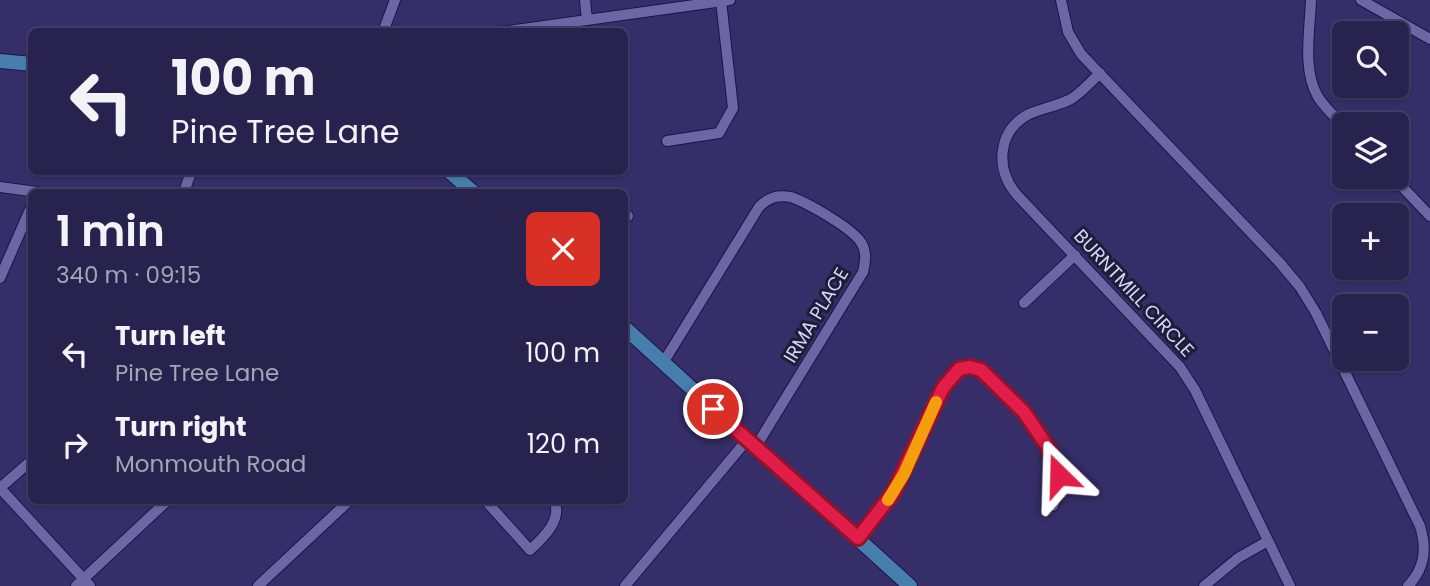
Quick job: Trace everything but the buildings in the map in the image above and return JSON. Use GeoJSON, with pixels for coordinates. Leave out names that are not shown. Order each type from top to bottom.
{"type":"FeatureCollection","features":[{"type":"Feature","properties":{"kind":"main road"},"geometry":{"type":"LineString","coordinates":[[0,61],[28,64]]}},
{"type":"Feature","properties":{"kind":"main road"},"geometry":{"type":"LineString","coordinates":[[453,175],[466,189]]}},
{"type":"Feature","properties":{"kind":"main road"},"geometry":{"type":"LineString","coordinates":[[628,331],[910,586]]}},
{"type":"Feature","properties":{"kind":"street"},"geometry":{"type":"LineString","coordinates":[[384,28],[395,0]]}},
{"type":"Feature","properties":{"kind":"street"},"geometry":{"type":"LineString","coordinates":[[584,0],[587,20]]}},
{"type":"Feature","properties":{"kind":"street"},"geometry":{"type":"LineString","coordinates":[[1061,0],[1063,16],[1071,38],[1081,54],[1280,263],[1309,300],[1420,526],[1424,538],[1424,560],[1408,586]]}},
{"type":"Feature","properties":{"kind":"street"},"geometry":{"type":"LineString","coordinates":[[1311,0],[1312,81],[1320,100],[1332,113]]}},
{"type":"Feature","properties":{"kind":"street"},"geometry":{"type":"LineString","coordinates":[[1361,0],[1430,39]]}},
{"type":"Feature","properties":{"kind":"street"},"geometry":{"type":"LineString","coordinates":[[530,28],[725,1],[733,108],[719,134],[667,141]]}},
{"type":"Feature","properties":{"kind":"street","name":"BURNTMILL CIRCLE"},"geometry":{"type":"LineString","coordinates":[[1100,73],[1070,99],[1031,113],[1020,120],[1007,135],[1002,152],[1003,171],[1012,189],[1180,367],[1195,390],[1290,586]]}},
{"type":"Feature","properties":{"kind":"street"},"geometry":{"type":"LineString","coordinates":[[0,187],[28,191]]}},
{"type":"Feature","properties":{"kind":"street"},"geometry":{"type":"LineString","coordinates":[[1404,189],[1430,216]]}},
{"type":"Feature","properties":{"kind":"street","name":"IRMA PLACE"},"geometry":{"type":"LineString","coordinates":[[663,363],[759,207],[766,200],[780,195],[792,197],[856,236],[864,248],[863,272],[751,444]]}},
{"type":"Feature","properties":{"kind":"street"},"geometry":{"type":"LineString","coordinates":[[0,278],[28,214]]}},
{"type":"Feature","properties":{"kind":"street"},"geometry":{"type":"LineString","coordinates":[[1024,303],[1074,255]]}},
{"type":"Feature","properties":{"kind":"street"},"geometry":{"type":"LineString","coordinates":[[858,538],[904,474],[943,388],[959,369],[970,367],[989,375],[1037,429],[1049,449],[1059,475],[1058,493],[1053,506]]}},
{"type":"Feature","properties":{"kind":"street"},"geometry":{"type":"LineString","coordinates":[[625,586],[751,444]]}},
{"type":"Feature","properties":{"kind":"street"},"geometry":{"type":"LineString","coordinates":[[28,464],[0,488],[83,584],[164,504]]}},
{"type":"Feature","properties":{"kind":"street"},"geometry":{"type":"LineString","coordinates":[[258,586],[347,504]]}},
{"type":"Feature","properties":{"kind":"street"},"geometry":{"type":"LineString","coordinates":[[489,504],[530,550],[547,534],[554,520],[556,504]]}},
{"type":"Feature","properties":{"kind":"street"},"geometry":{"type":"LineString","coordinates":[[1204,586],[1238,558],[1268,541]]}},
{"type":"Feature","properties":{"kind":"slow traffic"},"geometry":{"type":"LineString","coordinates":[[888,500],[904,474],[936,402]]}},
{"type":"Feature","properties":{"kind":"route"},"geometry":{"type":"LineString","coordinates":[[713,409],[858,538],[893,493],[943,388],[959,369],[970,367],[989,375],[1024,412],[1049,449],[1059,475]]}}]}
